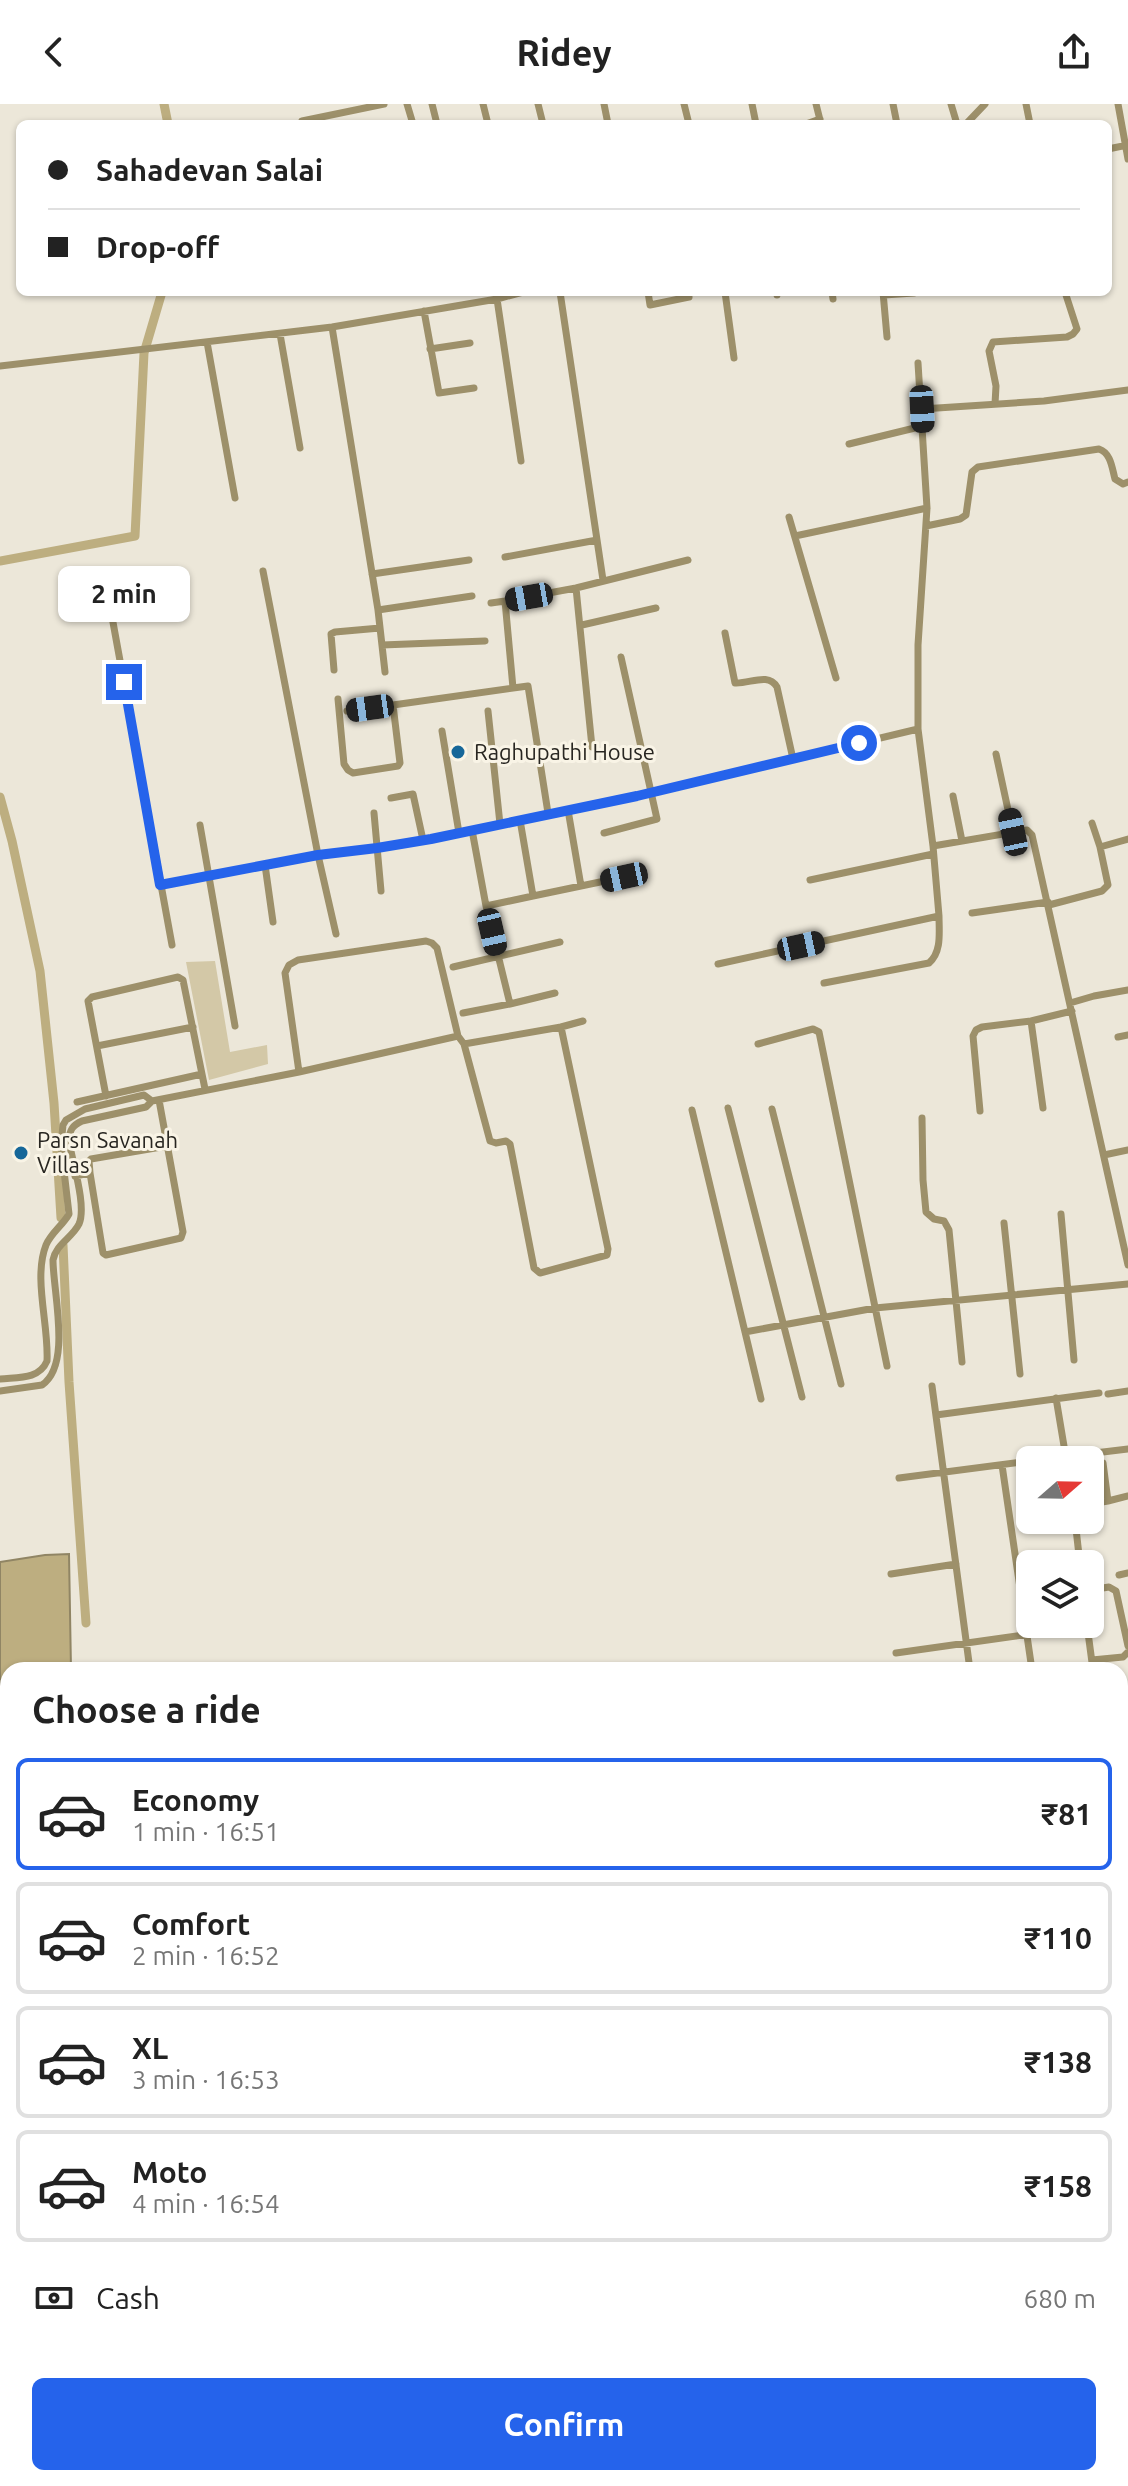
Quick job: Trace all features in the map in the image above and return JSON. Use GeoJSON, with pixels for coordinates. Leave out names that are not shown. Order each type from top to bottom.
{"type":"FeatureCollection","features":[{"type":"Feature","properties":{"kind":"street"},"geometry":{"type":"LineString","coordinates":[[307,120],[384,104]]}},
{"type":"Feature","properties":{"kind":"street"},"geometry":{"type":"LineString","coordinates":[[970,120],[985,104]]}},
{"type":"Feature","properties":{"kind":"street"},"geometry":{"type":"LineString","coordinates":[[1118,104],[1128,159]]}},
{"type":"Feature","properties":{"kind":"street"},"geometry":{"type":"LineString","coordinates":[[472,296],[473,303]]}},
{"type":"Feature","properties":{"kind":"street"},"geometry":{"type":"LineString","coordinates":[[0,366],[332,327],[508,296]]}},
{"type":"Feature","properties":{"kind":"street"},"geometry":{"type":"LineString","coordinates":[[561,296],[603,580]]}},
{"type":"Feature","properties":{"kind":"street"},"geometry":{"type":"LineString","coordinates":[[649,296],[650,305],[689,296]]}},
{"type":"Feature","properties":{"kind":"street"},"geometry":{"type":"LineString","coordinates":[[726,296],[734,358]]}},
{"type":"Feature","properties":{"kind":"street"},"geometry":{"type":"LineString","coordinates":[[884,296],[887,337]]}},
{"type":"Feature","properties":{"kind":"street"},"geometry":{"type":"LineString","coordinates":[[995,404],[996,386],[989,351],[991,345],[993,342],[1073,334],[1077,329],[1066,296]]}},
{"type":"Feature","properties":{"kind":"street"},"geometry":{"type":"LineString","coordinates":[[497,299],[521,461]]}},
{"type":"Feature","properties":{"kind":"street"},"geometry":{"type":"LineString","coordinates":[[424,311],[439,393],[474,388]]}},
{"type":"Feature","properties":{"kind":"street"},"geometry":{"type":"LineString","coordinates":[[332,327],[378,610],[385,672]]}},
{"type":"Feature","properties":{"kind":"street"},"geometry":{"type":"LineString","coordinates":[[280,334],[300,448]]}},
{"type":"Feature","properties":{"kind":"street"},"geometry":{"type":"LineString","coordinates":[[207,342],[235,498]]}},
{"type":"Feature","properties":{"kind":"street"},"geometry":{"type":"LineString","coordinates":[[430,349],[470,343]]}},
{"type":"Feature","properties":{"kind":"street"},"geometry":{"type":"LineString","coordinates":[[824,983],[929,963],[934,960],[938,947],[939,916],[933,850],[918,729],[918,645],[927,508],[918,363]]}},
{"type":"Feature","properties":{"kind":"street"},"geometry":{"type":"LineString","coordinates":[[922,409],[1044,401],[1128,390]]}},
{"type":"Feature","properties":{"kind":"street"},"geometry":{"type":"LineString","coordinates":[[849,444],[923,426]]}},
{"type":"Feature","properties":{"kind":"street"},"geometry":{"type":"LineString","coordinates":[[926,526],[966,515],[972,472],[978,467],[1099,449],[1109,456],[1115,479],[1123,484],[1128,482]]}},
{"type":"Feature","properties":{"kind":"street"},"geometry":{"type":"LineString","coordinates":[[795,536],[927,508]]}},
{"type":"Feature","properties":{"kind":"street"},"geometry":{"type":"LineString","coordinates":[[789,517],[836,678]]}},
{"type":"Feature","properties":{"kind":"street"},"geometry":{"type":"LineString","coordinates":[[505,557],[597,540]]}},
{"type":"Feature","properties":{"kind":"street"},"geometry":{"type":"LineString","coordinates":[[372,574],[469,560]]}},
{"type":"Feature","properties":{"kind":"street"},"geometry":{"type":"LineString","coordinates":[[491,603],[576,588],[688,560]]}},
{"type":"Feature","properties":{"kind":"street"},"geometry":{"type":"LineString","coordinates":[[263,571],[336,934]]}},
{"type":"Feature","properties":{"kind":"street"},"geometry":{"type":"LineString","coordinates":[[576,588],[592,747]]}},
{"type":"Feature","properties":{"kind":"street"},"geometry":{"type":"LineString","coordinates":[[108,595],[172,945]]}},
{"type":"Feature","properties":{"kind":"street"},"geometry":{"type":"LineString","coordinates":[[378,610],[472,596]]}},
{"type":"Feature","properties":{"kind":"street"},"geometry":{"type":"LineString","coordinates":[[505,601],[513,688]]}},
{"type":"Feature","properties":{"kind":"street"},"geometry":{"type":"LineString","coordinates":[[582,625],[656,608]]}},
{"type":"Feature","properties":{"kind":"street"},"geometry":{"type":"LineString","coordinates":[[334,670],[331,634],[380,628]]}},
{"type":"Feature","properties":{"kind":"street"},"geometry":{"type":"LineString","coordinates":[[725,633],[735,683],[767,678],[773,680],[777,687],[793,759]]}},
{"type":"Feature","properties":{"kind":"street"},"geometry":{"type":"LineString","coordinates":[[382,645],[485,641]]}},
{"type":"Feature","properties":{"kind":"street"},"geometry":{"type":"LineString","coordinates":[[621,657],[657,819]]}},
{"type":"Feature","properties":{"kind":"street"},"geometry":{"type":"LineString","coordinates":[[347,711],[528,686],[548,813]]}},
{"type":"Feature","properties":{"kind":"street"},"geometry":{"type":"LineString","coordinates":[[338,699],[344,764],[353,773],[399,765],[393,705]]}},
{"type":"Feature","properties":{"kind":"street"},"geometry":{"type":"LineString","coordinates":[[488,711],[500,824]]}},
{"type":"Feature","properties":{"kind":"street"},"geometry":{"type":"LineString","coordinates":[[160,885],[318,855],[459,833],[650,793],[918,729]]}},
{"type":"Feature","properties":{"kind":"street"},"geometry":{"type":"LineString","coordinates":[[442,731],[459,833]]}},
{"type":"Feature","properties":{"kind":"street"},"geometry":{"type":"LineString","coordinates":[[996,754],[1013,833]]}},
{"type":"Feature","properties":{"kind":"street"},"geometry":{"type":"LineString","coordinates":[[391,798],[413,794],[423,840]]}},
{"type":"Feature","properties":{"kind":"street"},"geometry":{"type":"LineString","coordinates":[[953,796],[962,841]]}},
{"type":"Feature","properties":{"kind":"street"},"geometry":{"type":"LineString","coordinates":[[568,810],[581,886]]}},
{"type":"Feature","properties":{"kind":"street"},"geometry":{"type":"LineString","coordinates":[[374,813],[381,891]]}},
{"type":"Feature","properties":{"kind":"street"},"geometry":{"type":"LineString","coordinates":[[604,833],[666,817]]}},
{"type":"Feature","properties":{"kind":"street"},"geometry":{"type":"LineString","coordinates":[[520,820],[533,896]]}},
{"type":"Feature","properties":{"kind":"street"},"geometry":{"type":"LineString","coordinates":[[972,913],[1048,904],[1102,891],[1108,885],[1092,823]]}},
{"type":"Feature","properties":{"kind":"street"},"geometry":{"type":"LineString","coordinates":[[200,825],[235,1026]]}},
{"type":"Feature","properties":{"kind":"street"},"geometry":{"type":"LineString","coordinates":[[472,830],[486,906],[510,1004]]}},
{"type":"Feature","properties":{"kind":"street"},"geometry":{"type":"LineString","coordinates":[[810,880],[962,841],[1027,830],[1032,835],[1124,1231],[1128,1265]]}},
{"type":"Feature","properties":{"kind":"street"},"geometry":{"type":"LineString","coordinates":[[1100,847],[1128,839]]}},
{"type":"Feature","properties":{"kind":"street"},"geometry":{"type":"LineString","coordinates":[[265,865],[273,922]]}},
{"type":"Feature","properties":{"kind":"street"},"geometry":{"type":"LineString","coordinates":[[486,906],[624,877]]}},
{"type":"Feature","properties":{"kind":"street"},"geometry":{"type":"LineString","coordinates":[[718,964],[939,916]]}},
{"type":"Feature","properties":{"kind":"street"},"geometry":{"type":"LineString","coordinates":[[299,1072],[285,973],[289,965],[298,960],[426,941],[432,943],[437,948],[458,1036],[464,1044],[490,1141],[510,1144],[534,1268],[540,1273],[603,1258],[608,1249],[561,1027]]}},
{"type":"Feature","properties":{"kind":"street"},"geometry":{"type":"LineString","coordinates":[[453,967],[560,942]]}},
{"type":"Feature","properties":{"kind":"street"},"geometry":{"type":"LineString","coordinates":[[106,1096],[88,1001],[92,997],[178,977],[183,980],[205,1089]]}},
{"type":"Feature","properties":{"kind":"street"},"geometry":{"type":"LineString","coordinates":[[980,1111],[973,1036],[976,1030],[1031,1021],[1094,996],[1128,990]]}},
{"type":"Feature","properties":{"kind":"street"},"geometry":{"type":"LineString","coordinates":[[463,1013],[555,993]]}},
{"type":"Feature","properties":{"kind":"street"},"geometry":{"type":"LineString","coordinates":[[464,1044],[583,1021]]}},
{"type":"Feature","properties":{"kind":"street"},"geometry":{"type":"LineString","coordinates":[[1031,1021],[1043,1108]]}},
{"type":"Feature","properties":{"kind":"street"},"geometry":{"type":"LineString","coordinates":[[97,1046],[193,1027]]}},
{"type":"Feature","properties":{"kind":"street"},"geometry":{"type":"LineString","coordinates":[[758,1044],[813,1029],[819,1032],[887,1366]]}},
{"type":"Feature","properties":{"kind":"street"},"geometry":{"type":"LineString","coordinates":[[1118,1037],[1128,1035]]}},
{"type":"Feature","properties":{"kind":"street"},"geometry":{"type":"LineString","coordinates":[[0,1391],[40,1385],[56,1368],[58,1348],[53,1260],[58,1247],[76,1229],[82,1216],[65,1141],[77,1123],[205,1089],[299,1072],[458,1036]]}},
{"type":"Feature","properties":{"kind":"street"},"geometry":{"type":"LineString","coordinates":[[77,1102],[202,1074]]}},
{"type":"Feature","properties":{"kind":"street"},"geometry":{"type":"LineString","coordinates":[[0,1379],[36,1374],[45,1366],[43,1259],[48,1241],[69,1214],[63,1125],[71,1116],[118,1100],[144,1095],[156,1101],[167,1146],[183,1232],[176,1241],[106,1255],[103,1253],[89,1161],[167,1146]]}},
{"type":"Feature","properties":{"kind":"street"},"geometry":{"type":"LineString","coordinates":[[118,1100],[121,1112]]}},
{"type":"Feature","properties":{"kind":"street"},"geometry":{"type":"LineString","coordinates":[[728,1108],[802,1397]]}},
{"type":"Feature","properties":{"kind":"street"},"geometry":{"type":"LineString","coordinates":[[772,1109],[841,1384]]}},
{"type":"Feature","properties":{"kind":"street"},"geometry":{"type":"LineString","coordinates":[[692,1110],[761,1399]]}},
{"type":"Feature","properties":{"kind":"street"},"geometry":{"type":"LineString","coordinates":[[71,1116],[77,1123]]}},
{"type":"Feature","properties":{"kind":"street"},"geometry":{"type":"LineString","coordinates":[[922,1118],[926,1212],[947,1225],[962,1362]]}},
{"type":"Feature","properties":{"kind":"street"},"geometry":{"type":"LineString","coordinates":[[1104,1155],[1128,1150]]}},
{"type":"Feature","properties":{"kind":"street"},"geometry":{"type":"LineString","coordinates":[[75,1176],[90,1173]]}},
{"type":"Feature","properties":{"kind":"street"},"geometry":{"type":"LineString","coordinates":[[69,1214],[82,1216]]}},
{"type":"Feature","properties":{"kind":"street"},"geometry":{"type":"LineString","coordinates":[[1061,1214],[1074,1360]]}},
{"type":"Feature","properties":{"kind":"street"},"geometry":{"type":"LineString","coordinates":[[1004,1223],[1020,1374]]}},
{"type":"Feature","properties":{"kind":"street"},"geometry":{"type":"LineString","coordinates":[[43,1259],[53,1260]]}},
{"type":"Feature","properties":{"kind":"street"},"geometry":{"type":"LineString","coordinates":[[745,1332],[875,1308],[1128,1284]]}},
{"type":"Feature","properties":{"kind":"street"},"geometry":{"type":"LineString","coordinates":[[47,1348],[58,1348]]}},
{"type":"Feature","properties":{"kind":"street"},"geometry":{"type":"LineString","coordinates":[[36,1374],[40,1385]]}},
{"type":"Feature","properties":{"kind":"street"},"geometry":{"type":"LineString","coordinates":[[932,1386],[969,1662]]}},
{"type":"Feature","properties":{"kind":"street"},"geometry":{"type":"LineString","coordinates":[[936,1415],[1128,1391]]}},
{"type":"Feature","properties":{"kind":"street"},"geometry":{"type":"LineString","coordinates":[[1056,1398],[1064,1446]]}},
{"type":"Feature","properties":{"kind":"street"},"geometry":{"type":"LineString","coordinates":[[1104,1452],[1128,1449]]}},
{"type":"Feature","properties":{"kind":"street"},"geometry":{"type":"LineString","coordinates":[[899,1478],[1016,1463]]}},
{"type":"Feature","properties":{"kind":"street"},"geometry":{"type":"LineString","coordinates":[[1002,1465],[1016,1556]]}},
{"type":"Feature","properties":{"kind":"street"},"geometry":{"type":"LineString","coordinates":[[1104,1471],[1108,1501]]}},
{"type":"Feature","properties":{"kind":"street"},"geometry":{"type":"LineString","coordinates":[[1104,1502],[1128,1496]]}},
{"type":"Feature","properties":{"kind":"street"},"geometry":{"type":"LineString","coordinates":[[891,1574],[956,1564]]}},
{"type":"Feature","properties":{"kind":"street"},"geometry":{"type":"LineString","coordinates":[[1104,1588],[1116,1591],[1128,1646]]}},
{"type":"Feature","properties":{"kind":"street"},"geometry":{"type":"LineString","coordinates":[[896,1653],[1016,1636]]}},
{"type":"Feature","properties":{"kind":"street"},"geometry":{"type":"LineString","coordinates":[[1028,1638],[1031,1662]]}},
{"type":"Feature","properties":{"kind":"street"},"geometry":{"type":"LineString","coordinates":[[1089,1638],[1092,1660],[1123,1657],[1128,1652]]}},
{"type":"Feature","properties":{"kind":"shaded area"},"geometry":{"type":"Polygon","coordinates":[[[215,961],[230,1052],[267,1045],[268,1064],[209,1080],[186,962],[215,961]]]}},
{"type":"Feature","properties":{"kind":"shaded area"},"geometry":{"type":"Polygon","coordinates":[[[69,1554],[71,1662],[0,1662],[0,1562],[69,1554]]]}},
{"type":"Feature","properties":{"kind":"waterway"},"geometry":{"type":"LineString","coordinates":[[164,104],[167,120]]}},
{"type":"Feature","properties":{"kind":"waterway"},"geometry":{"type":"LineString","coordinates":[[0,561],[135,536],[144,353],[161,296]]}},
{"type":"Feature","properties":{"kind":"waterway"},"geometry":{"type":"LineString","coordinates":[[0,797],[40,971],[54,1103],[61,1218]]}},
{"type":"Feature","properties":{"kind":"waterway"},"geometry":{"type":"LineString","coordinates":[[63,1245],[86,1623]]}},
{"type":"Feature","properties":{"kind":"place","name":"Raghupathi House"},"geometry":{"type":"Point","coordinates":[458,752]}},
{"type":"Feature","properties":{"kind":"place","name":"Parsn Savanah Villas"},"geometry":{"type":"Point","coordinates":[21,1153]}},
{"type":"Feature","properties":{"kind":"route"},"geometry":{"type":"LineString","coordinates":[[124,682],[160,885],[318,855],[431,839],[637,796],[859,743]]}}]}
